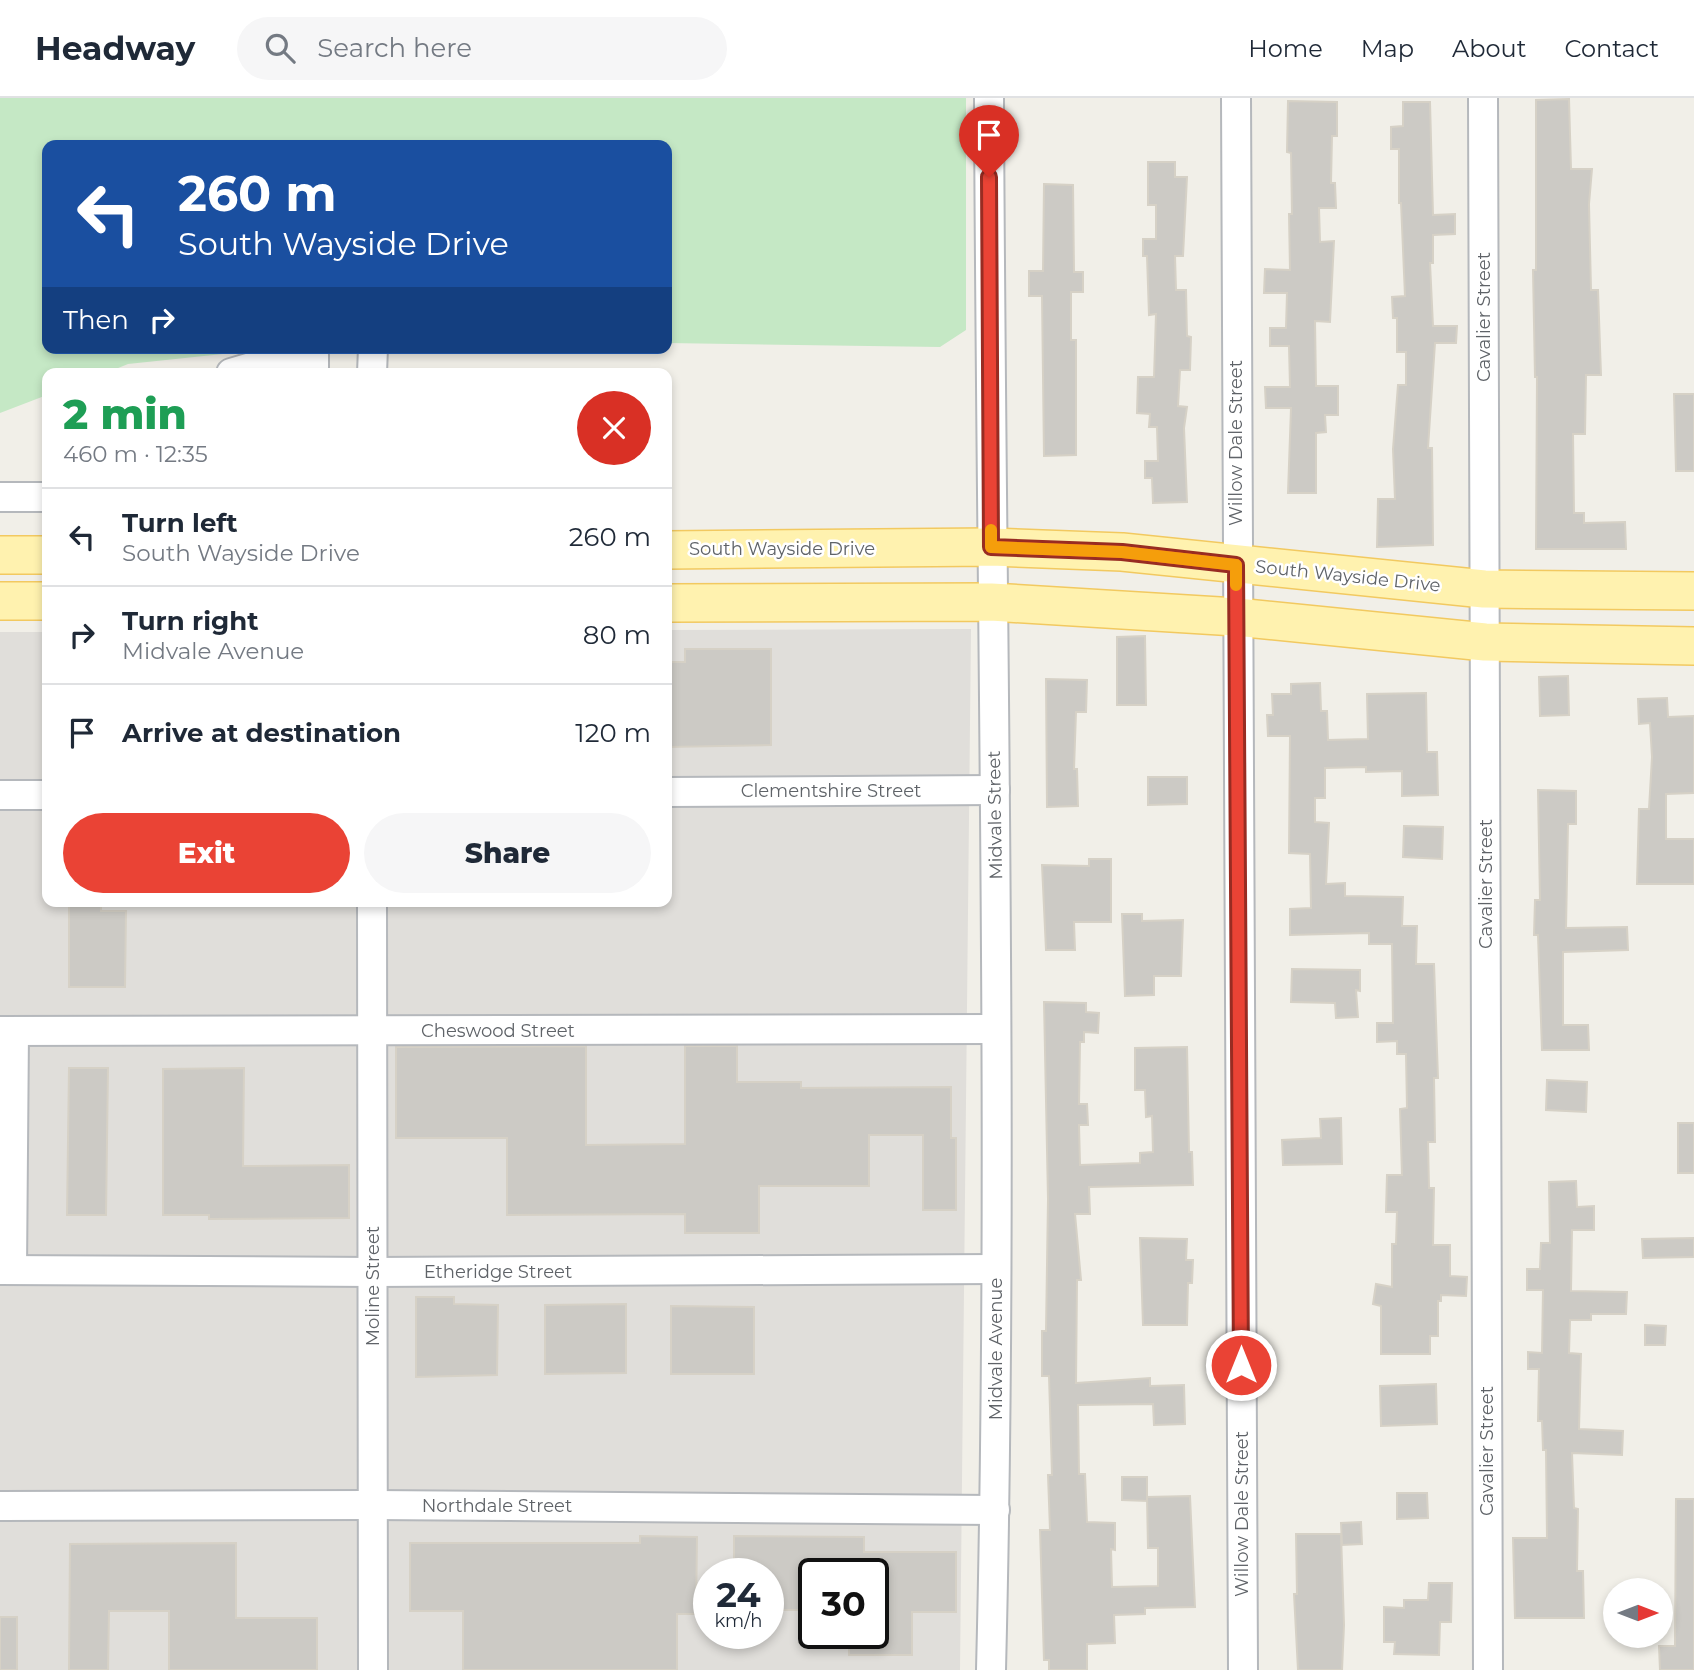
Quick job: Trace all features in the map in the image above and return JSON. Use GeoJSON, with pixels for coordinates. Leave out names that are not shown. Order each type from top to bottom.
{"type":"FeatureCollection","features":[{"type":"Feature","properties":{"kind":"main road","name":"South Wayside Drive"},"geometry":{"type":"LineString","coordinates":[[672,550],[991,547],[1122,552],[1484,589],[1694,591]]}},
{"type":"Feature","properties":{"kind":"main road"},"geometry":{"type":"LineString","coordinates":[[0,555],[42,555]]}},
{"type":"Feature","properties":{"kind":"main road"},"geometry":{"type":"LineString","coordinates":[[0,601],[42,601]]}},
{"type":"Feature","properties":{"kind":"main road"},"geometry":{"type":"LineString","coordinates":[[672,603],[991,602],[1236,617],[1485,642],[1694,646]]}},
{"type":"Feature","properties":{"kind":"street"},"geometry":{"type":"LineString","coordinates":[[989,98],[991,602]]}},
{"type":"Feature","properties":{"kind":"street","name":"Willow Dale Street"},"geometry":{"type":"LineString","coordinates":[[1236,98],[1236,617],[1243,1670]]}},
{"type":"Feature","properties":{"kind":"street","name":"Cavalier Street"},"geometry":{"type":"LineString","coordinates":[[1483,98],[1488,1670]]}},
{"type":"Feature","properties":{"kind":"street"},"geometry":{"type":"LineString","coordinates":[[253,368],[288,356],[314,355],[314,368]]}},
{"type":"Feature","properties":{"kind":"street"},"geometry":{"type":"LineString","coordinates":[[0,497],[42,497]]}},
{"type":"Feature","properties":{"kind":"street","name":"Midvale Street"},"geometry":{"type":"LineString","coordinates":[[991,602],[996,1029]]}},
{"type":"Feature","properties":{"kind":"street","name":"Clementshire Street"},"geometry":{"type":"LineString","coordinates":[[672,792],[995,790]]}},
{"type":"Feature","properties":{"kind":"street"},"geometry":{"type":"LineString","coordinates":[[0,795],[42,794]]}},
{"type":"Feature","properties":{"kind":"street","name":"Moline Street"},"geometry":{"type":"LineString","coordinates":[[372,907],[373,1670]]}},
{"type":"Feature","properties":{"kind":"street","name":"Cheswood Street"},"geometry":{"type":"LineString","coordinates":[[7,1031],[996,1029]]}},
{"type":"Feature","properties":{"kind":"street","name":"Midvale Avenue"},"geometry":{"type":"LineString","coordinates":[[990,1670],[995,1510],[996,1029]]}},
{"type":"Feature","properties":{"kind":"street"},"geometry":{"type":"LineString","coordinates":[[6,1270],[7,1031]]}},
{"type":"Feature","properties":{"kind":"street","name":"Etheridge Street"},"geometry":{"type":"LineString","coordinates":[[6,1270],[373,1272],[996,1269]]}},
{"type":"Feature","properties":{"kind":"street","name":"Northdale Street"},"geometry":{"type":"LineString","coordinates":[[0,1507],[373,1505],[995,1510]]}},
{"type":"Feature","properties":{"kind":"shaded area"},"geometry":{"type":"Polygon","coordinates":[[[971,629],[960,1670],[0,1670],[0,632],[42,632],[42,907],[672,907],[672,630],[971,629]]]}},
{"type":"Feature","properties":{"kind":"green space"},"geometry":{"type":"Polygon","coordinates":[[[0,98],[966,98],[966,330],[940,347],[672,343],[672,140],[42,140],[42,354],[222,354],[128,364],[118,368],[42,368],[42,397],[0,413],[0,98]]]}},
{"type":"Feature","properties":{"kind":"building"},"geometry":{"type":"Polygon","coordinates":[[[1569,99],[1571,169],[1592,169],[1589,204],[1591,290],[1598,290],[1601,375],[1586,375],[1585,434],[1573,434],[1574,513],[1584,513],[1584,523],[1625,522],[1626,549],[1536,549],[1537,377],[1533,270],[1536,270],[1536,100],[1569,99]]]}},
{"type":"Feature","properties":{"kind":"building"},"geometry":{"type":"Polygon","coordinates":[[[1288,101],[1337,102],[1337,136],[1332,136],[1331,183],[1335,183],[1336,208],[1319,208],[1320,242],[1334,241],[1330,322],[1315,321],[1316,386],[1338,386],[1338,415],[1325,415],[1326,432],[1316,433],[1316,493],[1288,493],[1291,408],[1266,408],[1265,387],[1290,387],[1289,346],[1270,346],[1270,328],[1286,328],[1287,293],[1264,293],[1265,269],[1290,270],[1289,214],[1292,214],[1291,153],[1287,152],[1288,101]]]}},
{"type":"Feature","properties":{"kind":"building"},"geometry":{"type":"Polygon","coordinates":[[[1403,102],[1430,102],[1433,215],[1455,214],[1455,234],[1433,235],[1433,263],[1430,263],[1433,326],[1457,326],[1456,343],[1435,343],[1428,448],[1432,448],[1433,545],[1377,547],[1378,499],[1395,499],[1393,449],[1398,385],[1406,385],[1406,352],[1397,352],[1397,318],[1393,318],[1392,297],[1405,296],[1399,203],[1399,149],[1391,149],[1391,127],[1403,126],[1403,102]]]}},
{"type":"Feature","properties":{"kind":"building"},"geometry":{"type":"Polygon","coordinates":[[[1148,162],[1175,162],[1175,177],[1187,177],[1183,256],[1175,256],[1176,290],[1186,290],[1187,336],[1191,337],[1190,370],[1180,370],[1178,406],[1187,407],[1184,428],[1187,502],[1153,503],[1152,478],[1145,478],[1145,461],[1158,461],[1157,427],[1149,427],[1150,414],[1137,413],[1138,377],[1154,377],[1156,314],[1149,315],[1147,256],[1143,256],[1143,239],[1156,239],[1156,205],[1148,205],[1148,162]]]}},
{"type":"Feature","properties":{"kind":"building"},"geometry":{"type":"Polygon","coordinates":[[[1044,184],[1073,185],[1074,272],[1083,272],[1083,292],[1071,292],[1071,340],[1076,340],[1076,455],[1044,456],[1042,296],[1029,296],[1029,271],[1043,271],[1044,184]]]}},
{"type":"Feature","properties":{"kind":"building"},"geometry":{"type":"Polygon","coordinates":[[[1674,394],[1694,394],[1694,471],[1676,471],[1674,394]]]}},
{"type":"Feature","properties":{"kind":"building"},"geometry":{"type":"Polygon","coordinates":[[[1145,636],[1146,705],[1117,705],[1117,637],[1145,636]]]}},
{"type":"Feature","properties":{"kind":"building"},"geometry":{"type":"Polygon","coordinates":[[[685,649],[771,649],[771,745],[672,747],[672,662],[685,662],[685,649]]]}},
{"type":"Feature","properties":{"kind":"building"},"geometry":{"type":"Polygon","coordinates":[[[1568,676],[1569,715],[1540,716],[1539,677],[1568,676]]]}},
{"type":"Feature","properties":{"kind":"building"},"geometry":{"type":"Polygon","coordinates":[[[1046,679],[1087,680],[1086,712],[1076,712],[1074,769],[1077,769],[1078,806],[1047,807],[1046,679]]]}},
{"type":"Feature","properties":{"kind":"building"},"geometry":{"type":"Polygon","coordinates":[[[1320,683],[1321,711],[1327,711],[1328,740],[1368,739],[1367,694],[1426,693],[1427,752],[1437,752],[1438,795],[1402,796],[1402,771],[1366,772],[1366,767],[1325,768],[1325,798],[1315,798],[1315,822],[1329,823],[1326,884],[1345,883],[1345,896],[1403,897],[1402,926],[1417,926],[1416,964],[1434,964],[1438,1078],[1434,1078],[1435,1142],[1428,1142],[1429,1188],[1434,1188],[1433,1245],[1450,1245],[1450,1276],[1467,1277],[1466,1296],[1441,1295],[1441,1301],[1438,1301],[1438,1336],[1430,1336],[1430,1354],[1381,1354],[1381,1306],[1373,1304],[1376,1284],[1392,1287],[1392,1244],[1396,1244],[1397,1212],[1386,1212],[1387,1175],[1402,1175],[1400,1109],[1407,1108],[1406,1054],[1397,1054],[1397,1041],[1377,1042],[1377,1023],[1393,1023],[1392,944],[1369,944],[1369,933],[1290,935],[1290,909],[1311,908],[1310,854],[1289,853],[1290,736],[1268,736],[1267,715],[1273,715],[1272,694],[1291,694],[1291,684],[1320,683]]]}},
{"type":"Feature","properties":{"kind":"building"},"geometry":{"type":"Polygon","coordinates":[[[1667,698],[1668,717],[1694,716],[1694,793],[1666,794],[1666,839],[1694,839],[1694,884],[1637,884],[1639,809],[1649,809],[1652,757],[1650,723],[1639,724],[1638,699],[1667,698]]]}},
{"type":"Feature","properties":{"kind":"building"},"geometry":{"type":"Polygon","coordinates":[[[1148,777],[1187,777],[1187,804],[1148,805],[1148,777]]]}},
{"type":"Feature","properties":{"kind":"building"},"geometry":{"type":"Polygon","coordinates":[[[1538,790],[1576,791],[1576,824],[1568,824],[1566,928],[1627,927],[1628,950],[1563,952],[1563,1025],[1588,1025],[1589,1050],[1542,1050],[1538,935],[1534,935],[1535,900],[1540,900],[1538,790]]]}},
{"type":"Feature","properties":{"kind":"building"},"geometry":{"type":"Polygon","coordinates":[[[1404,826],[1443,827],[1442,859],[1403,857],[1404,826]]]}},
{"type":"Feature","properties":{"kind":"building"},"geometry":{"type":"Polygon","coordinates":[[[1089,859],[1111,859],[1111,922],[1074,922],[1075,950],[1046,950],[1042,865],[1089,866],[1089,859]]]}},
{"type":"Feature","properties":{"kind":"building"},"geometry":{"type":"Polygon","coordinates":[[[69,907],[101,907],[101,911],[126,911],[125,987],[69,987],[69,907]]]}},
{"type":"Feature","properties":{"kind":"building"},"geometry":{"type":"Polygon","coordinates":[[[1122,914],[1142,914],[1142,921],[1183,920],[1181,976],[1154,976],[1154,995],[1125,996],[1122,914]]]}},
{"type":"Feature","properties":{"kind":"building"},"geometry":{"type":"Polygon","coordinates":[[[1292,969],[1360,970],[1360,991],[1356,990],[1358,1017],[1336,1018],[1335,1003],[1291,1002],[1292,969]]]}},
{"type":"Feature","properties":{"kind":"building"},"geometry":{"type":"Polygon","coordinates":[[[1044,1002],[1086,1003],[1086,1012],[1099,1013],[1098,1033],[1084,1032],[1084,1042],[1080,1042],[1079,1104],[1087,1104],[1088,1125],[1079,1125],[1080,1165],[1140,1163],[1140,1153],[1153,1152],[1152,1116],[1146,1117],[1145,1090],[1135,1090],[1135,1048],[1187,1047],[1189,1152],[1192,1152],[1193,1185],[1089,1187],[1090,1214],[1075,1214],[1081,1280],[1077,1280],[1076,1383],[1150,1378],[1150,1386],[1184,1385],[1185,1424],[1154,1425],[1153,1404],[1078,1405],[1079,1474],[1085,1474],[1087,1522],[1115,1523],[1115,1550],[1111,1549],[1112,1587],[1158,1586],[1158,1548],[1148,1548],[1147,1497],[1190,1496],[1195,1607],[1145,1608],[1145,1614],[1114,1615],[1115,1643],[1087,1644],[1087,1670],[1049,1670],[1049,1660],[1044,1660],[1040,1530],[1050,1530],[1048,1475],[1052,1475],[1049,1376],[1042,1376],[1042,1331],[1046,1331],[1048,1199],[1044,1002]]]}},
{"type":"Feature","properties":{"kind":"building"},"geometry":{"type":"Polygon","coordinates":[[[586,1046],[586,1145],[685,1144],[685,1046],[737,1046],[737,1082],[801,1082],[801,1088],[951,1087],[951,1138],[956,1138],[956,1210],[923,1210],[923,1135],[869,1135],[869,1186],[759,1186],[759,1233],[685,1233],[685,1214],[507,1215],[507,1138],[396,1138],[396,1047],[586,1046]]]}},
{"type":"Feature","properties":{"kind":"building"},"geometry":{"type":"Polygon","coordinates":[[[69,1068],[108,1068],[106,1215],[67,1215],[69,1068]]]}},
{"type":"Feature","properties":{"kind":"building"},"geometry":{"type":"Polygon","coordinates":[[[244,1068],[243,1166],[349,1165],[349,1218],[209,1219],[209,1215],[163,1215],[163,1069],[244,1068]]]}},
{"type":"Feature","properties":{"kind":"building"},"geometry":{"type":"Polygon","coordinates":[[[1547,1080],[1587,1082],[1586,1112],[1546,1110],[1547,1080]]]}},
{"type":"Feature","properties":{"kind":"building"},"geometry":{"type":"Polygon","coordinates":[[[1341,1118],[1342,1164],[1283,1165],[1282,1140],[1321,1138],[1320,1119],[1341,1118]]]}},
{"type":"Feature","properties":{"kind":"building"},"geometry":{"type":"Polygon","coordinates":[[[1678,1123],[1694,1123],[1694,1173],[1678,1173],[1678,1123]]]}},
{"type":"Feature","properties":{"kind":"building"},"geometry":{"type":"Polygon","coordinates":[[[1576,1181],[1577,1207],[1594,1206],[1594,1230],[1572,1230],[1571,1291],[1627,1292],[1626,1314],[1591,1314],[1591,1320],[1570,1320],[1569,1353],[1581,1354],[1579,1429],[1623,1431],[1622,1455],[1572,1453],[1574,1508],[1578,1509],[1577,1571],[1583,1571],[1584,1618],[1515,1618],[1513,1538],[1547,1538],[1546,1450],[1543,1450],[1542,1421],[1538,1421],[1539,1369],[1528,1369],[1528,1352],[1542,1353],[1543,1290],[1527,1290],[1527,1269],[1540,1269],[1541,1243],[1550,1243],[1549,1182],[1576,1181]]]}},
{"type":"Feature","properties":{"kind":"building"},"geometry":{"type":"Polygon","coordinates":[[[1140,1238],[1187,1239],[1186,1260],[1193,1260],[1192,1283],[1188,1283],[1187,1325],[1143,1325],[1140,1238]]]}},
{"type":"Feature","properties":{"kind":"building"},"geometry":{"type":"Polygon","coordinates":[[[1694,1238],[1694,1257],[1643,1258],[1642,1239],[1694,1238]]]}},
{"type":"Feature","properties":{"kind":"building"},"geometry":{"type":"Polygon","coordinates":[[[416,1297],[454,1297],[454,1304],[498,1305],[497,1375],[416,1377],[416,1297]]]}},
{"type":"Feature","properties":{"kind":"building"},"geometry":{"type":"Polygon","coordinates":[[[626,1304],[626,1373],[545,1374],[545,1305],[626,1304]]]}},
{"type":"Feature","properties":{"kind":"building"},"geometry":{"type":"Polygon","coordinates":[[[671,1306],[754,1307],[754,1374],[671,1374],[671,1306]]]}},
{"type":"Feature","properties":{"kind":"building"},"geometry":{"type":"Polygon","coordinates":[[[1645,1325],[1666,1326],[1665,1345],[1645,1345],[1645,1325]]]}},
{"type":"Feature","properties":{"kind":"building"},"geometry":{"type":"Polygon","coordinates":[[[1436,1384],[1437,1424],[1381,1426],[1380,1386],[1436,1384]]]}},
{"type":"Feature","properties":{"kind":"building"},"geometry":{"type":"Polygon","coordinates":[[[1122,1477],[1147,1477],[1147,1501],[1122,1500],[1122,1477]]]}},
{"type":"Feature","properties":{"kind":"building"},"geometry":{"type":"Polygon","coordinates":[[[1397,1493],[1427,1493],[1428,1518],[1397,1519],[1397,1493]]]}},
{"type":"Feature","properties":{"kind":"building"},"geometry":{"type":"Polygon","coordinates":[[[1676,1499],[1694,1499],[1694,1670],[1660,1670],[1659,1648],[1675,1646],[1676,1499]]]}},
{"type":"Feature","properties":{"kind":"building"},"geometry":{"type":"Polygon","coordinates":[[[1361,1522],[1362,1544],[1342,1545],[1341,1523],[1361,1522]]]}},
{"type":"Feature","properties":{"kind":"building"},"geometry":{"type":"Polygon","coordinates":[[[1296,1534],[1341,1534],[1344,1625],[1342,1670],[1298,1670],[1294,1594],[1297,1594],[1296,1534]]]}},
{"type":"Feature","properties":{"kind":"building"},"geometry":{"type":"Polygon","coordinates":[[[640,1536],[697,1537],[697,1558],[693,1558],[693,1614],[677,1614],[677,1670],[463,1670],[463,1611],[410,1611],[410,1543],[640,1543],[640,1536]]]}},
{"type":"Feature","properties":{"kind":"building"},"geometry":{"type":"Polygon","coordinates":[[[734,1536],[864,1537],[864,1552],[956,1552],[956,1612],[912,1612],[912,1655],[849,1655],[849,1649],[889,1649],[889,1558],[798,1558],[798,1610],[784,1610],[784,1558],[734,1558],[734,1536]]]}},
{"type":"Feature","properties":{"kind":"building"},"geometry":{"type":"Polygon","coordinates":[[[236,1543],[236,1618],[317,1618],[317,1670],[169,1670],[169,1611],[109,1611],[108,1670],[69,1670],[70,1544],[236,1543]]]}},
{"type":"Feature","properties":{"kind":"building"},"geometry":{"type":"Polygon","coordinates":[[[1429,1583],[1452,1583],[1451,1622],[1440,1622],[1439,1655],[1394,1654],[1395,1642],[1384,1642],[1384,1607],[1404,1608],[1404,1600],[1428,1600],[1429,1583]]]}},
{"type":"Feature","properties":{"kind":"building"},"geometry":{"type":"Polygon","coordinates":[[[0,1617],[17,1617],[17,1670],[0,1670],[0,1617]]]}},
{"type":"Feature","properties":{"kind":"slow traffic"},"geometry":{"type":"LineString","coordinates":[[991,530],[991,547],[1122,552],[1236,565],[1236,585]]}},
{"type":"Feature","properties":{"kind":"route"},"geometry":{"type":"LineString","coordinates":[[989,177],[991,547],[1122,552],[1236,565],[1241,1365]]}}]}
